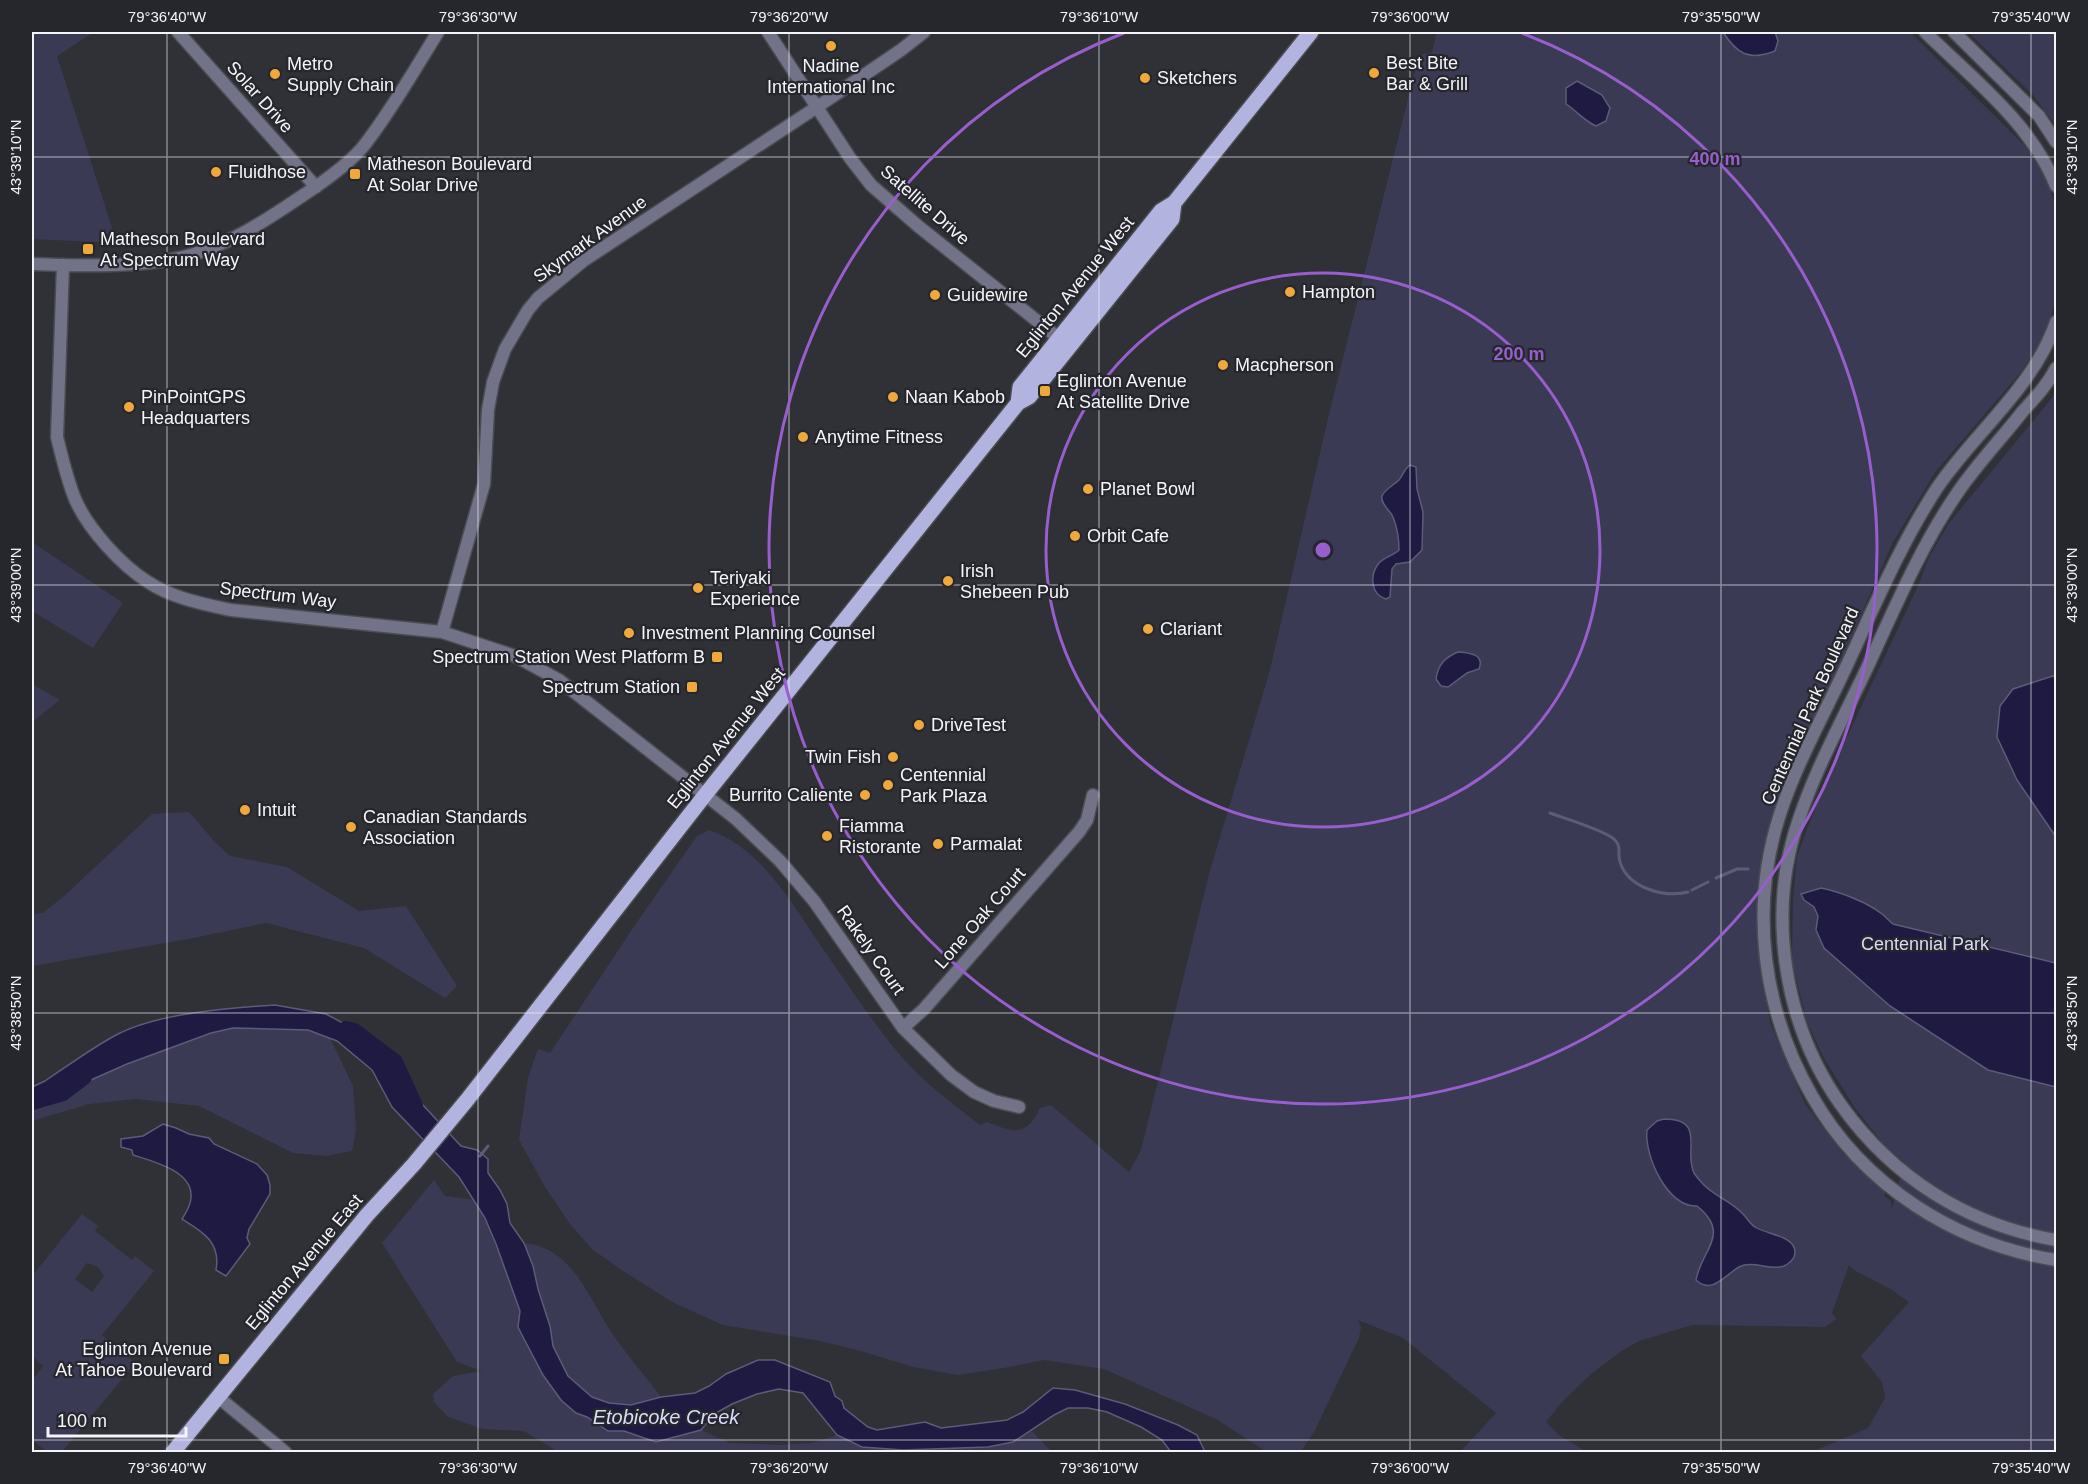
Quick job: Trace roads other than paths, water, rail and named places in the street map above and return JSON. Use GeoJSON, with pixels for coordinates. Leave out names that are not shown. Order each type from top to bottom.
{"type":"FeatureCollection","features":[{"type":"Feature","properties":{"kind":"main road","name":"Eglinton Avenue West"},"geometry":{"type":"LineString","coordinates":[[467,1100],[705,795],[1018,403],[1029,398],[1064,342],[1161,211],[1174,203],[1311,32]]}},
{"type":"Feature","properties":{"kind":"main road","name":"Eglinton Avenue East"},"geometry":{"type":"LineString","coordinates":[[173,1452],[367,1215],[414,1164],[467,1100]]}},
{"type":"Feature","properties":{"kind":"street","name":"Solar Drive"},"geometry":{"type":"LineString","coordinates":[[178,32],[316,187]]}},
{"type":"Feature","properties":{"kind":"street"},"geometry":{"type":"LineString","coordinates":[[32,264],[141,263],[189,256],[260,225],[316,187],[365,145],[438,32]]}},
{"type":"Feature","properties":{"kind":"street","name":"Satellite Drive"},"geometry":{"type":"LineString","coordinates":[[768,32],[850,158],[871,185],[918,226],[1064,342]]}},
{"type":"Feature","properties":{"kind":"street","name":"Skymark Avenue"},"geometry":{"type":"LineString","coordinates":[[442,632],[484,484],[487,420],[493,382],[505,349],[528,310],[550,287],[583,261],[817,107],[924,32]]}},
{"type":"Feature","properties":{"kind":"street"},"geometry":{"type":"LineString","coordinates":[[1925,32],[2022,128],[2040,153],[2056,186]]}},
{"type":"Feature","properties":{"kind":"street"},"geometry":{"type":"LineString","coordinates":[[1954,32],[2039,116],[2056,142]]}},
{"type":"Feature","properties":{"kind":"street","name":"Spectrum Way"},"geometry":{"type":"LineString","coordinates":[[63,265],[57,437],[63,462],[76,501],[98,534],[119,558],[148,582],[197,603],[231,610],[442,632],[515,656],[559,680],[705,795]]}},
{"type":"Feature","properties":{"kind":"street","name":"Centennial Park Boulevard"},"geometry":{"type":"LineString","coordinates":[[2056,322],[2040,359],[1939,485],[1901,549],[1780,814],[1770,855],[1764,893],[1763,921],[1772,998],[1792,1060],[1819,1109],[1852,1151],[1894,1191],[1944,1223],[2008,1250],[2056,1260]]}},
{"type":"Feature","properties":{"kind":"street","name":"Centennial Park Boulevard"},"geometry":{"type":"LineString","coordinates":[[2056,368],[1959,490],[1919,557],[1798,821],[1786,875],[1782,924],[1791,994],[1810,1051],[1835,1097],[1870,1142],[1914,1181],[1935,1196],[1970,1214],[2016,1232],[2056,1240]]}},
{"type":"Feature","properties":{"kind":"street","name":"Rakely Court"},"geometry":{"type":"LineString","coordinates":[[705,795],[736,819],[788,868],[903,1028],[951,1075],[974,1092],[994,1101],[1019,1107]]}},
{"type":"Feature","properties":{"kind":"street","name":"Lone Oak Court"},"geometry":{"type":"LineString","coordinates":[[903,1028],[924,1009],[1079,832],[1088,820],[1093,795]]}},
{"type":"Feature","properties":{"kind":"street"},"geometry":{"type":"LineString","coordinates":[[218,1397],[285,1452]]}},
{"type":"Feature","properties":{"kind":"water"},"geometry":{"type":"Polygon","coordinates":[[[1723,32],[1775,32],[1778,41],[1775,51],[1758,55],[1744,54],[1733,46],[1723,32]]]}},
{"type":"Feature","properties":{"kind":"water"},"geometry":{"type":"Polygon","coordinates":[[[1577,81],[1602,95],[1610,108],[1606,121],[1596,126],[1566,104],[1566,88],[1577,81]]]}},
{"type":"Feature","properties":{"kind":"water"},"geometry":{"type":"Polygon","coordinates":[[[1410,465],[1416,467],[1417,489],[1423,512],[1422,550],[1410,562],[1396,564],[1392,569],[1390,597],[1386,599],[1381,597],[1375,589],[1374,573],[1379,563],[1397,552],[1399,546],[1392,515],[1383,502],[1382,496],[1399,480],[1410,465]]]}},
{"type":"Feature","properties":{"kind":"water"},"geometry":{"type":"Polygon","coordinates":[[[1458,652],[1478,657],[1479,669],[1467,673],[1448,687],[1441,686],[1436,679],[1441,665],[1458,652]]]}},
{"type":"Feature","properties":{"kind":"water"},"geometry":{"type":"Polygon","coordinates":[[[2056,675],[2056,837],[2017,780],[1997,737],[2000,706],[2013,689],[2056,675]]]}},
{"type":"Feature","properties":{"kind":"water"},"geometry":{"type":"Polygon","coordinates":[[[1821,888],[1861,902],[1876,910],[1893,924],[2056,963],[2056,1087],[1988,1070],[1890,1006],[1824,948],[1816,930],[1818,916],[1814,907],[1804,900],[1801,894],[1821,888]]]}},
{"type":"Feature","properties":{"kind":"water","name":"Etobicoke Creek"},"geometry":{"type":"Polygon","coordinates":[[[275,1005],[326,1014],[354,1029],[390,1064],[409,1090],[461,1146],[477,1150],[488,1159],[488,1173],[507,1204],[510,1223],[524,1243],[533,1266],[550,1326],[553,1346],[568,1376],[592,1397],[609,1403],[631,1405],[661,1397],[695,1393],[726,1374],[758,1360],[775,1360],[830,1382],[835,1396],[842,1401],[844,1408],[868,1427],[877,1430],[925,1422],[941,1428],[1007,1420],[1023,1412],[1053,1388],[1075,1390],[1125,1404],[1178,1425],[1197,1435],[1205,1452],[1171,1452],[1162,1440],[1141,1427],[1107,1412],[1088,1408],[1068,1408],[1013,1442],[988,1447],[903,1450],[862,1447],[837,1435],[803,1393],[779,1389],[757,1394],[732,1404],[714,1414],[701,1430],[656,1442],[624,1431],[608,1431],[587,1417],[576,1413],[561,1400],[543,1375],[518,1327],[520,1311],[485,1218],[459,1177],[392,1107],[372,1070],[337,1041],[308,1030],[233,1028],[211,1033],[127,1064],[32,1106],[32,1087],[118,1034],[174,1016],[275,1005]]]}},
{"type":"Feature","properties":{"kind":"water"},"geometry":{"type":"Polygon","coordinates":[[[1677,1120],[1685,1124],[1689,1130],[1691,1164],[1694,1173],[1703,1184],[1738,1209],[1755,1227],[1788,1240],[1795,1250],[1790,1262],[1779,1267],[1744,1265],[1713,1285],[1702,1284],[1696,1280],[1712,1242],[1712,1225],[1697,1206],[1686,1204],[1668,1190],[1654,1166],[1649,1153],[1647,1130],[1657,1121],[1677,1120]]]}},
{"type":"Feature","properties":{"kind":"water"},"geometry":{"type":"Polygon","coordinates":[[[163,1124],[189,1134],[209,1138],[214,1144],[257,1164],[267,1175],[270,1194],[249,1229],[247,1238],[250,1244],[226,1276],[216,1270],[216,1252],[209,1239],[182,1219],[191,1200],[190,1188],[185,1180],[170,1168],[133,1155],[132,1150],[121,1147],[121,1139],[143,1136],[163,1124]]]}},
{"type":"Feature","properties":{"kind":"waterway"},"geometry":{"type":"LineString","coordinates":[[1550,813],[1610,836],[1618,845],[1619,859],[1624,871],[1639,884],[1668,894],[1688,892]]}},
{"type":"Feature","properties":{"kind":"waterway"},"geometry":{"type":"LineString","coordinates":[[1716,878],[1737,869],[1748,869]]}},
{"type":"Feature","properties":{"kind":"waterway"},"geometry":{"type":"LineString","coordinates":[[1692,890],[1708,882]]}},
{"type":"Feature","properties":{"kind":"waterway","name":"Etobicoke Creek"},"geometry":{"type":"LineString","coordinates":[[346,1029],[354,1031],[395,1062],[415,1106]]}},
{"type":"Feature","properties":{"kind":"waterway","name":"Etobicoke Creek"},"geometry":{"type":"LineString","coordinates":[[32,1102],[63,1093],[84,1077]]}},
{"type":"Feature","properties":{"kind":"waterway"},"geometry":{"type":"LineString","coordinates":[[480,1156],[488,1146]]}},
{"type":"Feature","properties":{"kind":"place","name":"Nadine International Inc"},"geometry":{"type":"Point","coordinates":[831,46]}},
{"type":"Feature","properties":{"kind":"place","name":"Best Bite Bar & Grill"},"geometry":{"type":"Point","coordinates":[1374,73]}},
{"type":"Feature","properties":{"kind":"place","name":"Metro Supply Chain"},"geometry":{"type":"Point","coordinates":[275,74]}},
{"type":"Feature","properties":{"kind":"place","name":"Sketchers"},"geometry":{"type":"Point","coordinates":[1145,78]}},
{"type":"Feature","properties":{"kind":"place","name":"Fluidhose"},"geometry":{"type":"Point","coordinates":[216,172]}},
{"type":"Feature","properties":{"kind":"place","name":"Matheson Boulevard At Solar Drive"},"geometry":{"type":"Point","coordinates":[355,174]}},
{"type":"Feature","properties":{"kind":"place","name":"Matheson Boulevard At Spectrum Way"},"geometry":{"type":"Point","coordinates":[88,249]}},
{"type":"Feature","properties":{"kind":"place","name":"Hampton"},"geometry":{"type":"Point","coordinates":[1290,292]}},
{"type":"Feature","properties":{"kind":"place","name":"Guidewire"},"geometry":{"type":"Point","coordinates":[935,295]}},
{"type":"Feature","properties":{"kind":"place","name":"Macpherson"},"geometry":{"type":"Point","coordinates":[1223,365]}},
{"type":"Feature","properties":{"kind":"place","name":"Eglinton Avenue At Satellite Drive"},"geometry":{"type":"Point","coordinates":[1045,391]}},
{"type":"Feature","properties":{"kind":"place","name":"Naan Kabob"},"geometry":{"type":"Point","coordinates":[893,397]}},
{"type":"Feature","properties":{"kind":"place","name":"PinPointGPS Headquarters"},"geometry":{"type":"Point","coordinates":[129,407]}},
{"type":"Feature","properties":{"kind":"place","name":"Anytime Fitness"},"geometry":{"type":"Point","coordinates":[803,437]}},
{"type":"Feature","properties":{"kind":"place","name":"Planet Bowl"},"geometry":{"type":"Point","coordinates":[1088,489]}},
{"type":"Feature","properties":{"kind":"place","name":"Orbit Cafe"},"geometry":{"type":"Point","coordinates":[1075,536]}},
{"type":"Feature","properties":{"kind":"place","name":"Irish Shebeen Pub"},"geometry":{"type":"Point","coordinates":[948,581]}},
{"type":"Feature","properties":{"kind":"place","name":"Teriyaki Experience"},"geometry":{"type":"Point","coordinates":[698,588]}},
{"type":"Feature","properties":{"kind":"place","name":"Clariant"},"geometry":{"type":"Point","coordinates":[1148,629]}},
{"type":"Feature","properties":{"kind":"place","name":"Investment Planning Counsel"},"geometry":{"type":"Point","coordinates":[629,633]}},
{"type":"Feature","properties":{"kind":"place","name":"Spectrum Station West Platform B"},"geometry":{"type":"Point","coordinates":[717,657]}},
{"type":"Feature","properties":{"kind":"place","name":"Spectrum Station"},"geometry":{"type":"Point","coordinates":[692,687]}},
{"type":"Feature","properties":{"kind":"place","name":"DriveTest"},"geometry":{"type":"Point","coordinates":[919,725]}},
{"type":"Feature","properties":{"kind":"place","name":"Twin Fish"},"geometry":{"type":"Point","coordinates":[893,757]}},
{"type":"Feature","properties":{"kind":"place","name":"Centennial Park Plaza"},"geometry":{"type":"Point","coordinates":[888,785]}},
{"type":"Feature","properties":{"kind":"place","name":"Burrito Caliente"},"geometry":{"type":"Point","coordinates":[865,795]}},
{"type":"Feature","properties":{"kind":"place","name":"Intuit"},"geometry":{"type":"Point","coordinates":[245,810]}},
{"type":"Feature","properties":{"kind":"place","name":"Canadian Standards Association"},"geometry":{"type":"Point","coordinates":[351,827]}},
{"type":"Feature","properties":{"kind":"place","name":"Fiamma Ristorante"},"geometry":{"type":"Point","coordinates":[827,836]}},
{"type":"Feature","properties":{"kind":"place","name":"Parmalat"},"geometry":{"type":"Point","coordinates":[938,844]}},
{"type":"Feature","properties":{"kind":"place","name":"Eglinton Avenue At Tahoe Boulevard"},"geometry":{"type":"Point","coordinates":[224,1359]}},
{"type":"Feature","properties":{"kind":"park label","name":"Centennial Park"},"geometry":{"type":"Point","coordinates":[1925,944]}}]}
